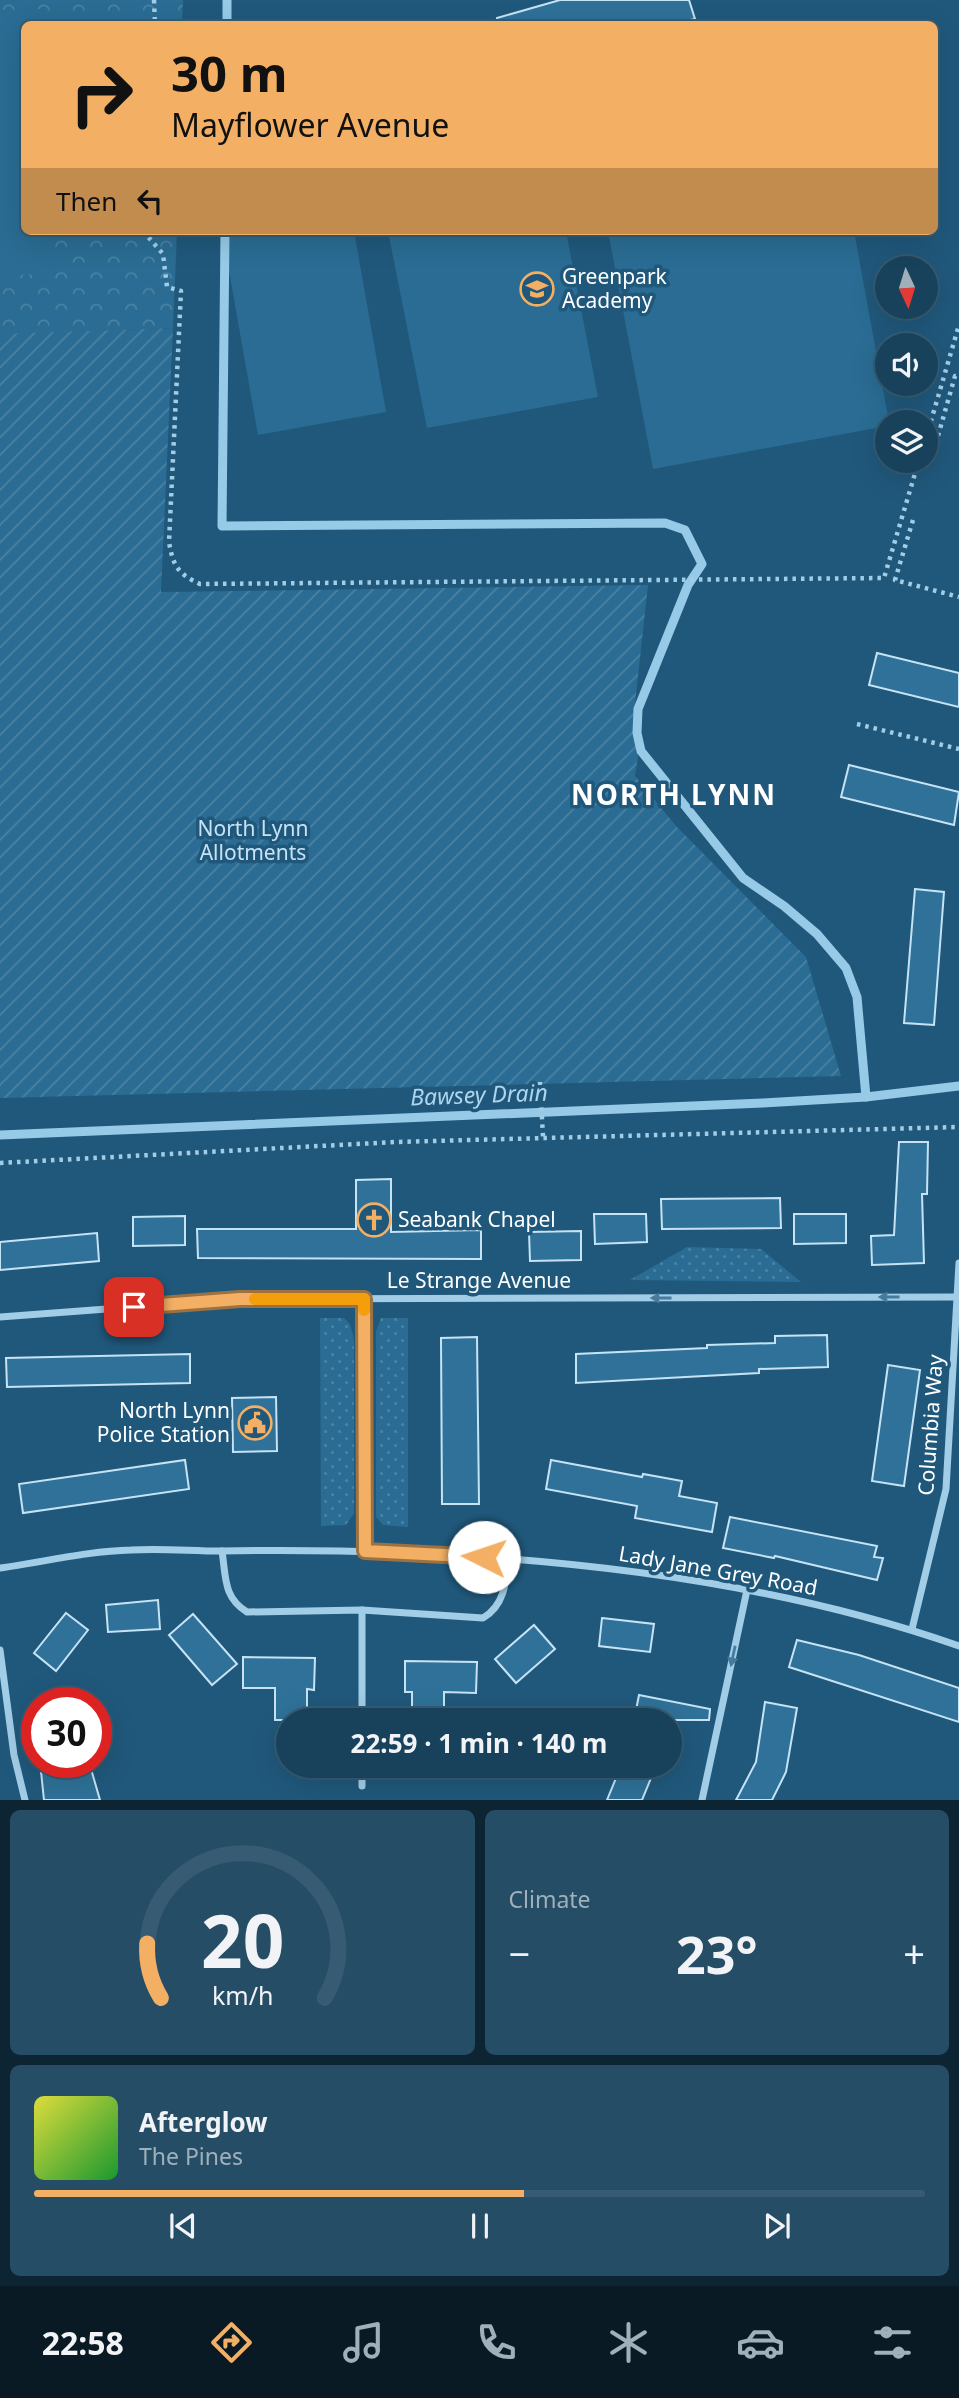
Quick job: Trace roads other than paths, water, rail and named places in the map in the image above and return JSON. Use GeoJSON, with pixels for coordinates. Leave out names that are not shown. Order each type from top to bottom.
{"type":"FeatureCollection","features":[{"type":"Feature","properties":{"kind":"street","name":"Columbia Way"},"geometry":{"type":"LineString","coordinates":[[912,1629],[946,1489],[959,1263]]}},
{"type":"Feature","properties":{"kind":"street","name":"Le Strange Avenue"},"geometry":{"type":"LineString","coordinates":[[0,1317],[240,1299],[958,1297]]}},
{"type":"Feature","properties":{"kind":"street"},"geometry":{"type":"LineString","coordinates":[[364,1299],[365,1551]]}},
{"type":"Feature","properties":{"kind":"street","name":"Lady Jane Grey Road"},"geometry":{"type":"LineString","coordinates":[[0,1568],[129,1549],[365,1551],[508,1558],[747,1590],[912,1629],[959,1646]]}},
{"type":"Feature","properties":{"kind":"street"},"geometry":{"type":"LineString","coordinates":[[222,1551],[228,1593],[233,1603],[247,1612],[362,1610],[483,1618],[495,1611],[505,1589],[508,1558]]}},
{"type":"Feature","properties":{"kind":"street"},"geometry":{"type":"LineString","coordinates":[[702,1800],[747,1590]]}},
{"type":"Feature","properties":{"kind":"street"},"geometry":{"type":"LineString","coordinates":[[362,1610],[362,1708]]}},
{"type":"Feature","properties":{"kind":"street"},"geometry":{"type":"LineString","coordinates":[[0,1650],[15,1755],[25,1800]]}},
{"type":"Feature","properties":{"kind":"street"},"geometry":{"type":"LineString","coordinates":[[362,1778],[362,1786]]}},
{"type":"Feature","properties":{"kind":"waterway"},"geometry":{"type":"LineString","coordinates":[[227,0],[227,21]]}},
{"type":"Feature","properties":{"kind":"waterway"},"geometry":{"type":"LineString","coordinates":[[225,235],[222,526],[665,523],[685,530],[702,564],[688,585],[638,709],[637,733],[641,751],[743,878],[784,906],[817,934],[846,968],[857,997],[866,1097]]}},
{"type":"Feature","properties":{"kind":"waterway","name":"Bawsey Drain"},"geometry":{"type":"LineString","coordinates":[[0,1135],[763,1103],[866,1097],[959,1086]]}},
{"type":"Feature","properties":{"kind":"place","name":"Greenpark Academy"},"geometry":{"type":"Point","coordinates":[537,289]}},
{"type":"Feature","properties":{"kind":"place","name":"Seabank Chapel"},"geometry":{"type":"Point","coordinates":[374,1220]}},
{"type":"Feature","properties":{"kind":"place","name":"North Lynn Police Station"},"geometry":{"type":"Point","coordinates":[255,1423]}},
{"type":"Feature","properties":{"kind":"district","name":"NORTH LYNN"},"geometry":{"type":"Point","coordinates":[674,795]}},
{"type":"Feature","properties":{"kind":"park label","name":"North Lynn Allotments"},"geometry":{"type":"Point","coordinates":[253,841]}}]}
